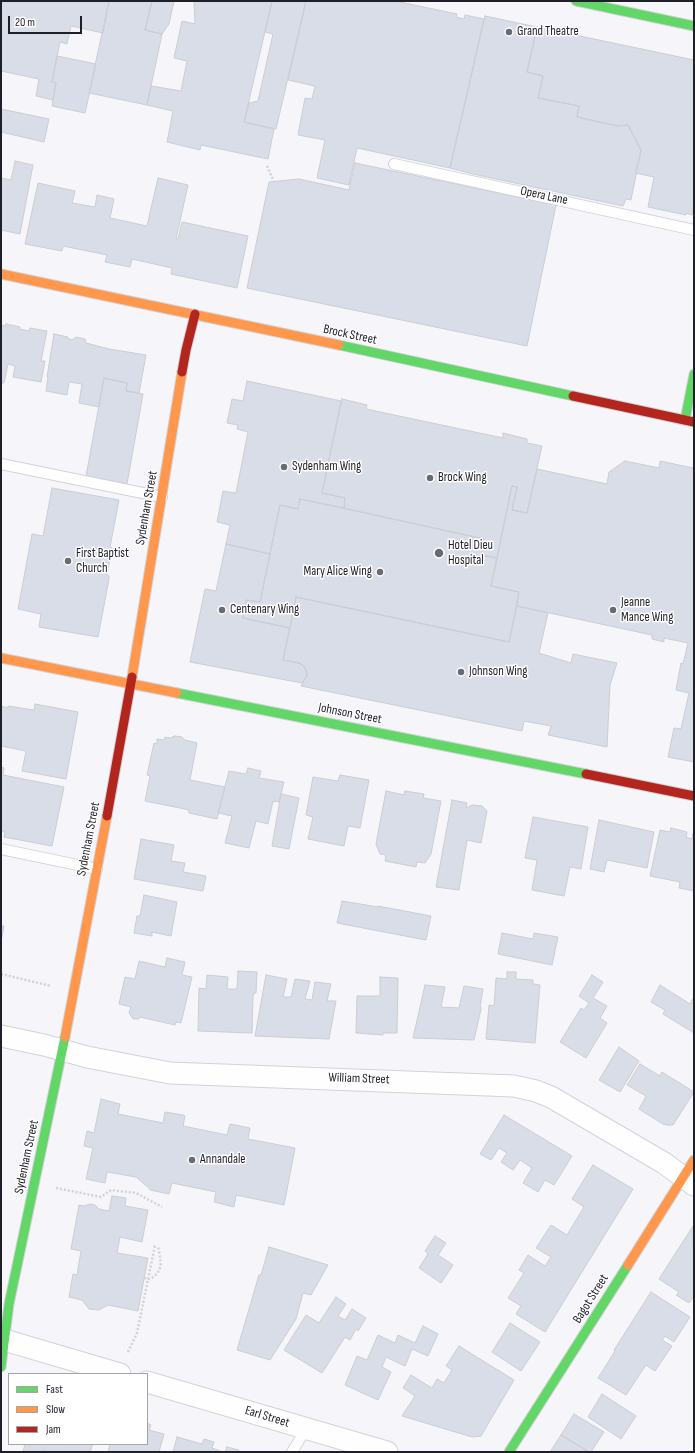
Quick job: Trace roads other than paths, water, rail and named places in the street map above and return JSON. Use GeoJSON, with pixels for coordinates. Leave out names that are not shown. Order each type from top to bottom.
{"type":"FeatureCollection","features":[{"type":"Feature","properties":{"kind":"main road"},"geometry":{"type":"LineString","coordinates":[[576,1],[694,26]]}},
{"type":"Feature","properties":{"kind":"main road","name":"Brock Street"},"geometry":{"type":"LineString","coordinates":[[1,274],[195,314],[689,421]]}},
{"type":"Feature","properties":{"kind":"main road","name":"Sydenham Street"},"geometry":{"type":"LineString","coordinates":[[1,1367],[3,1340],[97,870],[131,684],[186,350],[195,314]]}},
{"type":"Feature","properties":{"kind":"main road"},"geometry":{"type":"LineString","coordinates":[[689,421],[694,374]]}},
{"type":"Feature","properties":{"kind":"main road","name":"Johnson Street"},"geometry":{"type":"LineString","coordinates":[[1,658],[694,796]]}},
{"type":"Feature","properties":{"kind":"main road","name":"Bagot Street"},"geometry":{"type":"LineString","coordinates":[[509,1452],[691,1174]]}},
{"type":"Feature","properties":{"kind":"street","name":"William Street"},"geometry":{"type":"LineString","coordinates":[[1,1036],[87,1057],[170,1073],[514,1086],[536,1091],[550,1097],[664,1163],[691,1174]]}},
{"type":"Feature","properties":{"kind":"street"},"geometry":{"type":"LineString","coordinates":[[3,1340],[117,1373]]}},
{"type":"Feature","properties":{"kind":"street","name":"Earl Street"},"geometry":{"type":"LineString","coordinates":[[148,1382],[387,1452]]}},
{"type":"Feature","properties":{"kind":"lane","name":"Opera Lane"},"geometry":{"type":"LineString","coordinates":[[394,164],[694,230]]}},
{"type":"Feature","properties":{"kind":"lane"},"geometry":{"type":"LineString","coordinates":[[1,464],[162,497]]}},
{"type":"Feature","properties":{"kind":"lane"},"geometry":{"type":"LineString","coordinates":[[1,849],[97,870]]}},
{"type":"Feature","properties":{"kind":"lane"},"geometry":{"type":"LineString","coordinates":[[292,1452],[306,1429]]}},
{"type":"Feature","properties":{"kind":"place","name":"Grand Theatre"},"geometry":{"type":"Point","coordinates":[509,32]}},
{"type":"Feature","properties":{"kind":"place","name":"Sydenham Wing"},"geometry":{"type":"Point","coordinates":[284,467]}},
{"type":"Feature","properties":{"kind":"place","name":"Brock Wing"},"geometry":{"type":"Point","coordinates":[430,478]}},
{"type":"Feature","properties":{"kind":"place","name":"Hotel Dieu Hospital"},"geometry":{"type":"Point","coordinates":[439,553]}},
{"type":"Feature","properties":{"kind":"place","name":"First Baptist Church"},"geometry":{"type":"Point","coordinates":[68,561]}},
{"type":"Feature","properties":{"kind":"place","name":"Mary Alice Wing"},"geometry":{"type":"Point","coordinates":[380,572]}},
{"type":"Feature","properties":{"kind":"place","name":"Centenary Wing"},"geometry":{"type":"Point","coordinates":[222,610]}},
{"type":"Feature","properties":{"kind":"place","name":"Jeanne Mance Wing"},"geometry":{"type":"Point","coordinates":[613,610]}},
{"type":"Feature","properties":{"kind":"place","name":"Johnson Wing"},"geometry":{"type":"Point","coordinates":[461,672]}},
{"type":"Feature","properties":{"kind":"place","name":"Annandale"},"geometry":{"type":"Point","coordinates":[192,1160]}}]}
